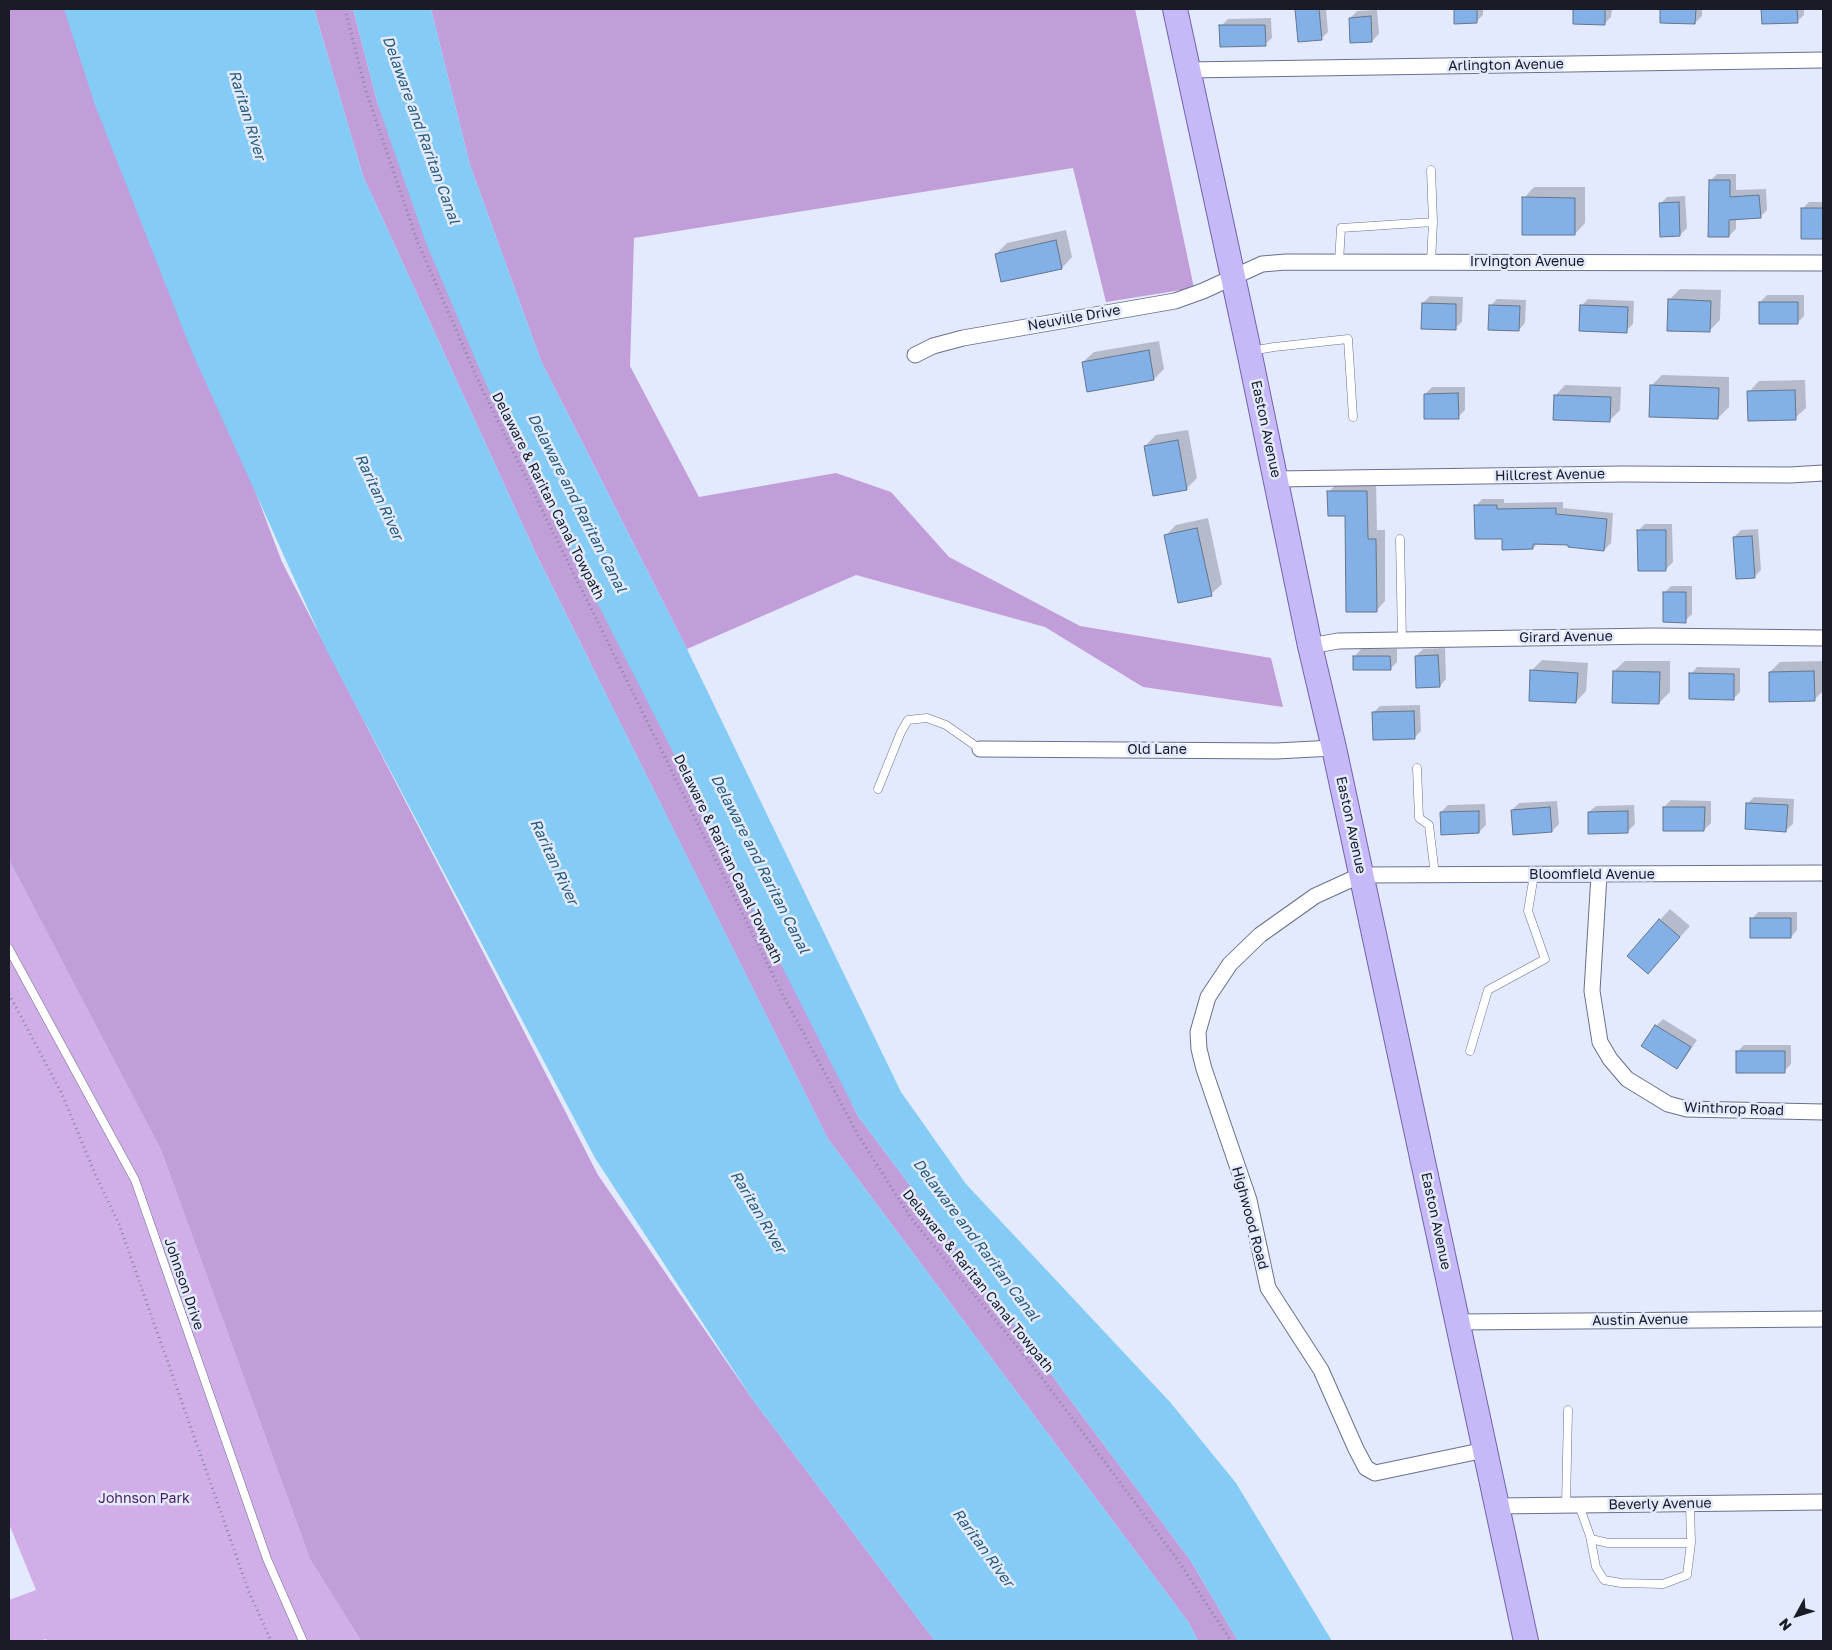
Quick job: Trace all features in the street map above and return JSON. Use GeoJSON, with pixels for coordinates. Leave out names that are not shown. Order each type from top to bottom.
{"type":"FeatureCollection","features":[{"type":"Feature","properties":{"kind":"main road","name":"Easton Avenue"},"geometry":{"type":"LineString","coordinates":[[1175,9],[1310,646],[1334,748],[1526,1641]]}},
{"type":"Feature","properties":{"kind":"street","name":"Arlington Avenue"},"geometry":{"type":"LineString","coordinates":[[1188,70],[1823,60]]}},
{"type":"Feature","properties":{"kind":"street","name":"Irvington Avenue"},"geometry":{"type":"LineString","coordinates":[[1233,277],[1262,264],[1286,262],[1823,263]]}},
{"type":"Feature","properties":{"kind":"street","name":"Neuville Drive"},"geometry":{"type":"LineString","coordinates":[[915,355],[933,346],[963,338],[1175,301],[1233,277]]}},
{"type":"Feature","properties":{"kind":"street","name":"Hillcrest Avenue"},"geometry":{"type":"LineString","coordinates":[[1276,480],[1623,474],[1790,475],[1823,473]]}},
{"type":"Feature","properties":{"kind":"street","name":"Girard Avenue"},"geometry":{"type":"LineString","coordinates":[[1310,646],[1338,641],[1654,636],[1823,638]]}},
{"type":"Feature","properties":{"kind":"street","name":"Old Lane"},"geometry":{"type":"LineString","coordinates":[[980,749],[1276,751],[1334,748]]}},
{"type":"Feature","properties":{"kind":"street","name":"Bloomfield Avenue"},"geometry":{"type":"LineString","coordinates":[[1361,875],[1823,873]]}},
{"type":"Feature","properties":{"kind":"street","name":"Highwood Road"},"geometry":{"type":"LineString","coordinates":[[1361,875],[1315,896],[1260,935],[1230,964],[1208,997],[1198,1032],[1199,1049],[1204,1069],[1249,1200],[1268,1288],[1321,1370],[1356,1450],[1366,1468],[1375,1473],[1485,1450]]}},
{"type":"Feature","properties":{"kind":"street","name":"Winthrop Road"},"geometry":{"type":"LineString","coordinates":[[1599,875],[1592,991],[1600,1042],[1610,1059],[1627,1079],[1668,1104],[1687,1109],[1823,1112]]}},
{"type":"Feature","properties":{"kind":"street","name":"Austin Avenue"},"geometry":{"type":"LineString","coordinates":[[1458,1322],[1823,1319]]}},
{"type":"Feature","properties":{"kind":"street","name":"Beverly Avenue"},"geometry":{"type":"LineString","coordinates":[[1497,1506],[1823,1502]]}},
{"type":"Feature","properties":{"kind":"lane"},"geometry":{"type":"LineString","coordinates":[[1431,170],[1433,222],[1431,262]]}},
{"type":"Feature","properties":{"kind":"lane"},"geometry":{"type":"LineString","coordinates":[[1339,262],[1341,228],[1433,222]]}},
{"type":"Feature","properties":{"kind":"lane"},"geometry":{"type":"LineString","coordinates":[[1249,351],[1348,339],[1353,417]]}},
{"type":"Feature","properties":{"kind":"lane"},"geometry":{"type":"LineString","coordinates":[[1400,539],[1402,640]]}},
{"type":"Feature","properties":{"kind":"lane"},"geometry":{"type":"LineString","coordinates":[[878,789],[901,732],[908,720],[927,718],[946,725],[980,749]]}},
{"type":"Feature","properties":{"kind":"lane"},"geometry":{"type":"LineString","coordinates":[[1417,768],[1419,818],[1428,825],[1434,875]]}},
{"type":"Feature","properties":{"kind":"lane"},"geometry":{"type":"LineString","coordinates":[[1470,1050],[1488,990],[1545,959],[1528,911],[1534,875]]}},
{"type":"Feature","properties":{"kind":"lane","name":"Johnson Drive"},"geometry":{"type":"LineString","coordinates":[[9,949],[135,1180],[267,1559],[303,1641]]}},
{"type":"Feature","properties":{"kind":"lane"},"geometry":{"type":"LineString","coordinates":[[1568,1410],[1572,1505],[1591,1539],[1596,1567],[1604,1580],[1622,1584],[1663,1584],[1687,1575],[1691,1543],[1690,1504]]}},
{"type":"Feature","properties":{"kind":"lane"},"geometry":{"type":"LineString","coordinates":[[1591,1539],[1608,1543],[1691,1543]]}},
{"type":"Feature","properties":{"kind":"path","name":"Delaware & Raritan Canal Towpath"},"geometry":{"type":"LineString","coordinates":[[345,9],[366,91],[418,242],[482,389],[784,997],[858,1135],[910,1217],[1025,1356],[1063,1406],[1177,1559],[1231,1641]]}},
{"type":"Feature","properties":{"kind":"path"},"geometry":{"type":"LineString","coordinates":[[9,994],[61,1092],[96,1176],[122,1231],[250,1592],[271,1641]]}},
{"type":"Feature","properties":{"kind":"green space","name":"Johnson Park"},"geometry":{"type":"Polygon","coordinates":[[[9,860],[161,1150],[310,1559],[361,1641],[47,1641],[46,1639],[38,1641],[9,1641],[9,1600],[36,1590],[9,1524],[9,860]]]}},
{"type":"Feature","properties":{"kind":"shaded area"},"geometry":{"type":"Polygon","coordinates":[[[9,9],[72,9],[282,562],[598,1175],[753,1400],[935,1641],[361,1641],[310,1559],[161,1150],[9,860],[9,9]]]}},
{"type":"Feature","properties":{"kind":"shaded area"},"geometry":{"type":"Polygon","coordinates":[[[314,9],[353,9],[378,105],[858,1116],[1191,1561],[1238,1641],[1198,1641],[1189,1623],[828,1139],[537,556],[363,176],[314,9]]]}},
{"type":"Feature","properties":{"kind":"shaded area"},"geometry":{"type":"Polygon","coordinates":[[[431,9],[1135,9],[1194,288],[1106,302],[1073,168],[634,238],[630,366],[699,497],[836,473],[891,492],[949,557],[1080,626],[1271,658],[1283,707],[1143,687],[1045,627],[856,575],[687,649],[541,361],[470,165],[431,9]]]}},
{"type":"Feature","properties":{"kind":"water","name":"Raritan River"},"geometry":{"type":"Polygon","coordinates":[[[64,9],[314,9],[363,176],[537,556],[828,1139],[1189,1623],[1198,1641],[935,1641],[753,1400],[595,1158],[326,649],[192,352],[95,105],[64,9]]]}},
{"type":"Feature","properties":{"kind":"water","name":"Delaware and Raritan Canal"},"geometry":{"type":"Polygon","coordinates":[[[353,9],[431,9],[470,165],[541,361],[687,649],[901,1092],[966,1184],[1170,1402],[1236,1483],[1332,1641],[1238,1641],[1191,1561],[858,1116],[486,384],[426,243],[378,105],[353,9]]]}},
{"type":"Feature","properties":{"kind":"building"},"geometry":{"type":"Polygon","coordinates":[[[1295,9],[1319,9],[1322,40],[1298,42],[1295,9]]]}},
{"type":"Feature","properties":{"kind":"building"},"geometry":{"type":"Polygon","coordinates":[[[1454,9],[1477,9],[1477,23],[1454,24],[1454,9]]]}},
{"type":"Feature","properties":{"kind":"building"},"geometry":{"type":"Polygon","coordinates":[[[1573,9],[1605,9],[1605,25],[1573,24],[1573,9]]]}},
{"type":"Feature","properties":{"kind":"building"},"geometry":{"type":"Polygon","coordinates":[[[1660,9],[1696,9],[1695,24],[1660,23],[1660,9]]]}},
{"type":"Feature","properties":{"kind":"building"},"geometry":{"type":"Polygon","coordinates":[[[1761,9],[1797,9],[1798,23],[1762,24],[1761,9]]]}},
{"type":"Feature","properties":{"kind":"building"},"geometry":{"type":"Polygon","coordinates":[[[1371,16],[1372,42],[1350,43],[1349,18],[1371,16]]]}},
{"type":"Feature","properties":{"kind":"building"},"geometry":{"type":"Polygon","coordinates":[[[1219,25],[1265,25],[1266,46],[1220,47],[1219,25]]]}},
{"type":"Feature","properties":{"kind":"building"},"geometry":{"type":"Polygon","coordinates":[[[1709,180],[1730,180],[1730,197],[1759,195],[1761,218],[1729,220],[1729,237],[1708,237],[1709,180]]]}},
{"type":"Feature","properties":{"kind":"building"},"geometry":{"type":"Polygon","coordinates":[[[1522,197],[1575,198],[1575,235],[1522,235],[1522,197]]]}},
{"type":"Feature","properties":{"kind":"building"},"geometry":{"type":"Polygon","coordinates":[[[1679,202],[1680,236],[1660,237],[1659,203],[1679,202]]]}},
{"type":"Feature","properties":{"kind":"building"},"geometry":{"type":"Polygon","coordinates":[[[1801,208],[1823,208],[1823,239],[1801,239],[1801,208]]]}},
{"type":"Feature","properties":{"kind":"building"},"geometry":{"type":"Polygon","coordinates":[[[1056,240],[1062,269],[1001,282],[995,254],[1056,240]]]}},
{"type":"Feature","properties":{"kind":"building"},"geometry":{"type":"Polygon","coordinates":[[[1668,299],[1711,301],[1710,332],[1667,331],[1668,299]]]}},
{"type":"Feature","properties":{"kind":"building"},"geometry":{"type":"Polygon","coordinates":[[[1759,302],[1798,302],[1798,324],[1759,324],[1759,302]]]}},
{"type":"Feature","properties":{"kind":"building"},"geometry":{"type":"Polygon","coordinates":[[[1422,303],[1456,304],[1456,330],[1421,329],[1422,303]]]}},
{"type":"Feature","properties":{"kind":"building"},"geometry":{"type":"Polygon","coordinates":[[[1489,305],[1520,306],[1519,331],[1488,330],[1489,305]]]}},
{"type":"Feature","properties":{"kind":"building"},"geometry":{"type":"Polygon","coordinates":[[[1580,305],[1628,307],[1627,333],[1579,331],[1580,305]]]}},
{"type":"Feature","properties":{"kind":"building"},"geometry":{"type":"Polygon","coordinates":[[[1149,350],[1154,380],[1087,392],[1082,362],[1149,350]]]}},
{"type":"Feature","properties":{"kind":"building"},"geometry":{"type":"Polygon","coordinates":[[[1650,385],[1719,388],[1718,419],[1649,417],[1650,385]]]}},
{"type":"Feature","properties":{"kind":"building"},"geometry":{"type":"Polygon","coordinates":[[[1795,390],[1796,420],[1748,421],[1747,391],[1795,390]]]}},
{"type":"Feature","properties":{"kind":"building"},"geometry":{"type":"Polygon","coordinates":[[[1458,393],[1459,419],[1424,419],[1424,394],[1458,393]]]}},
{"type":"Feature","properties":{"kind":"building"},"geometry":{"type":"Polygon","coordinates":[[[1554,395],[1611,397],[1610,422],[1553,420],[1554,395]]]}},
{"type":"Feature","properties":{"kind":"building"},"geometry":{"type":"Polygon","coordinates":[[[1178,440],[1187,490],[1153,496],[1144,446],[1178,440]]]}},
{"type":"Feature","properties":{"kind":"building"},"geometry":{"type":"Polygon","coordinates":[[[1327,491],[1367,491],[1368,539],[1376,539],[1377,612],[1346,612],[1345,516],[1328,516],[1327,491]]]}},
{"type":"Feature","properties":{"kind":"building"},"geometry":{"type":"Polygon","coordinates":[[[1474,505],[1497,505],[1497,509],[1556,508],[1556,514],[1607,519],[1604,551],[1568,547],[1568,545],[1533,544],[1533,549],[1502,550],[1502,539],[1475,539],[1474,505]]]}},
{"type":"Feature","properties":{"kind":"building"},"geometry":{"type":"Polygon","coordinates":[[[1197,528],[1212,596],[1178,603],[1164,535],[1197,528]]]}},
{"type":"Feature","properties":{"kind":"building"},"geometry":{"type":"Polygon","coordinates":[[[1637,530],[1666,530],[1666,571],[1638,571],[1637,530]]]}},
{"type":"Feature","properties":{"kind":"building"},"geometry":{"type":"Polygon","coordinates":[[[1752,536],[1755,578],[1736,579],[1733,537],[1752,536]]]}},
{"type":"Feature","properties":{"kind":"building"},"geometry":{"type":"Polygon","coordinates":[[[1663,592],[1686,592],[1686,623],[1663,622],[1663,592]]]}},
{"type":"Feature","properties":{"kind":"building"},"geometry":{"type":"Polygon","coordinates":[[[1438,655],[1440,687],[1416,688],[1415,656],[1438,655]]]}},
{"type":"Feature","properties":{"kind":"building"},"geometry":{"type":"Polygon","coordinates":[[[1353,656],[1390,656],[1391,670],[1353,670],[1353,656]]]}},
{"type":"Feature","properties":{"kind":"building"},"geometry":{"type":"Polygon","coordinates":[[[1530,670],[1578,673],[1576,703],[1529,701],[1530,670]]]}},
{"type":"Feature","properties":{"kind":"building"},"geometry":{"type":"Polygon","coordinates":[[[1613,671],[1660,672],[1659,704],[1612,703],[1613,671]]]}},
{"type":"Feature","properties":{"kind":"building"},"geometry":{"type":"Polygon","coordinates":[[[1814,671],[1815,701],[1769,702],[1769,672],[1814,671]]]}},
{"type":"Feature","properties":{"kind":"building"},"geometry":{"type":"Polygon","coordinates":[[[1689,673],[1734,674],[1734,700],[1689,699],[1689,673]]]}},
{"type":"Feature","properties":{"kind":"building"},"geometry":{"type":"Polygon","coordinates":[[[1414,711],[1415,739],[1373,740],[1372,712],[1414,711]]]}},
{"type":"Feature","properties":{"kind":"building"},"geometry":{"type":"Polygon","coordinates":[[[1746,803],[1788,805],[1786,832],[1745,829],[1746,803]]]}},
{"type":"Feature","properties":{"kind":"building"},"geometry":{"type":"Polygon","coordinates":[[[1550,807],[1552,832],[1513,835],[1511,810],[1550,807]]]}},
{"type":"Feature","properties":{"kind":"building"},"geometry":{"type":"Polygon","coordinates":[[[1663,807],[1705,807],[1704,831],[1663,831],[1663,807]]]}},
{"type":"Feature","properties":{"kind":"building"},"geometry":{"type":"Polygon","coordinates":[[[1479,811],[1479,833],[1441,835],[1440,812],[1479,811]]]}},
{"type":"Feature","properties":{"kind":"building"},"geometry":{"type":"Polygon","coordinates":[[[1628,811],[1628,833],[1588,834],[1588,812],[1628,811]]]}},
{"type":"Feature","properties":{"kind":"building"},"geometry":{"type":"Polygon","coordinates":[[[1750,918],[1791,918],[1791,938],[1750,938],[1750,918]]]}},
{"type":"Feature","properties":{"kind":"building"},"geometry":{"type":"Polygon","coordinates":[[[1659,919],[1680,937],[1648,974],[1627,956],[1659,919]]]}},
{"type":"Feature","properties":{"kind":"building"},"geometry":{"type":"Polygon","coordinates":[[[1655,1025],[1691,1047],[1677,1069],[1641,1046],[1655,1025]]]}},
{"type":"Feature","properties":{"kind":"building"},"geometry":{"type":"Polygon","coordinates":[[[1736,1051],[1785,1051],[1785,1073],[1736,1073],[1736,1051]]]}}]}
